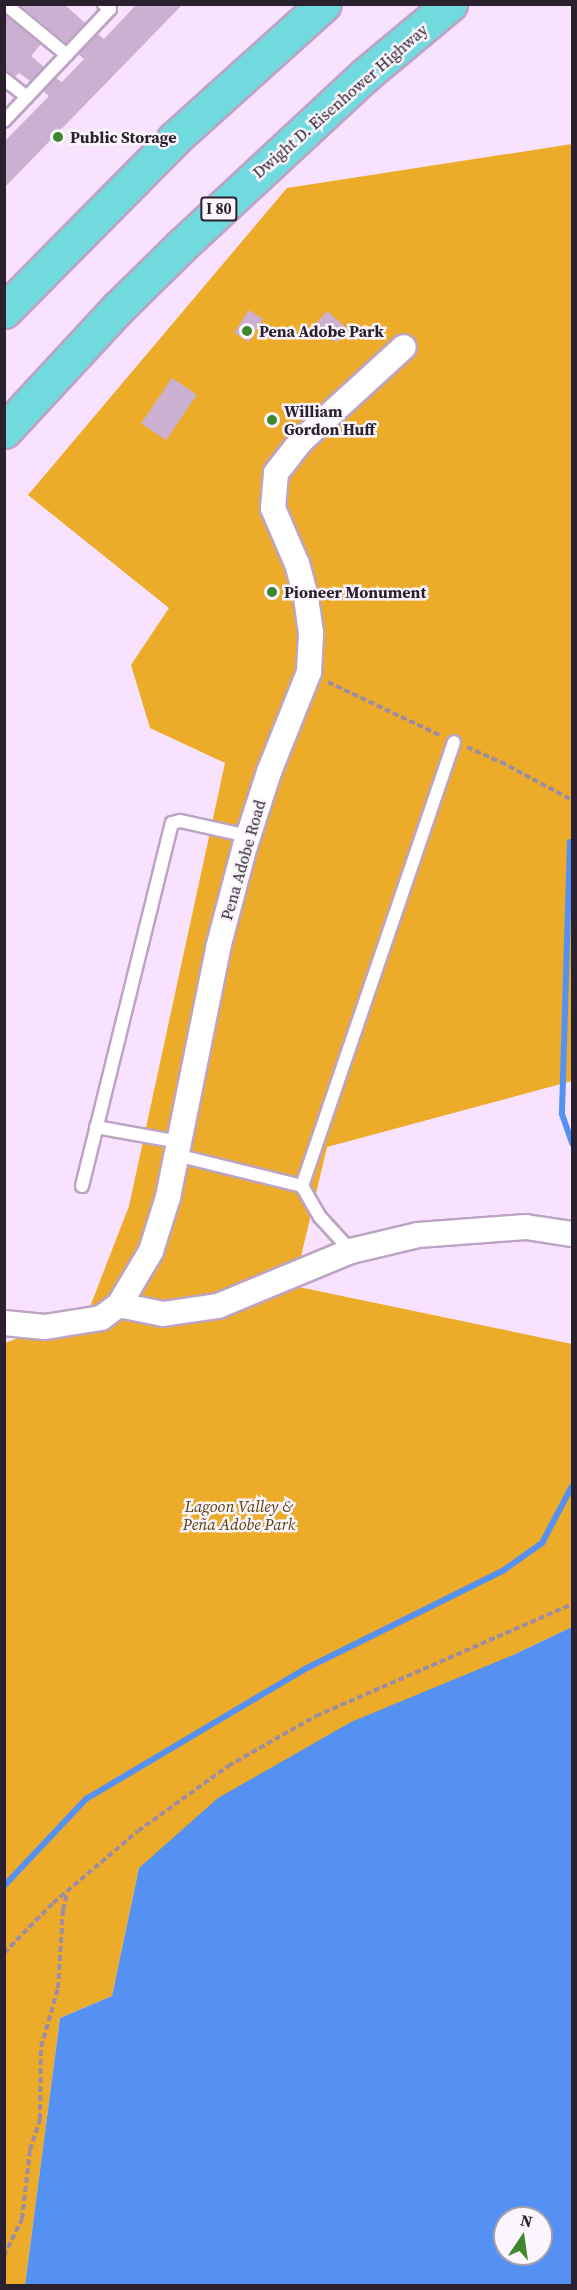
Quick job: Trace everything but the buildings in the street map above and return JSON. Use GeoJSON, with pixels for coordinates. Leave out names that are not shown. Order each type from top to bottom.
{"type":"FeatureCollection","features":[{"type":"Feature","properties":{"kind":"highway"},"geometry":{"type":"LineString","coordinates":[[4,311],[175,138],[324,4]]}},
{"type":"Feature","properties":{"kind":"highway","name":"Dwight D. Eisenhower Highway"},"geometry":{"type":"LineString","coordinates":[[4,431],[119,307],[181,246],[365,75],[450,4]]}},
{"type":"Feature","properties":{"kind":"street","name":"Pena Adobe Road"},"geometry":{"type":"LineString","coordinates":[[119,1305],[151,1251],[168,1197],[218,948],[248,836],[269,772],[309,672],[311,633],[306,597],[297,564],[273,508],[276,473],[301,441],[404,347]]}},
{"type":"Feature","properties":{"kind":"street"},"geometry":{"type":"LineString","coordinates":[[4,1323],[45,1327],[101,1318],[119,1305],[163,1314],[218,1306],[351,1251],[418,1235],[526,1227],[573,1234]]}},
{"type":"Feature","properties":{"kind":"lane"},"geometry":{"type":"LineString","coordinates":[[5,4],[67,55]]}},
{"type":"Feature","properties":{"kind":"lane"},"geometry":{"type":"LineString","coordinates":[[4,121],[110,9],[104,4]]}},
{"type":"Feature","properties":{"kind":"lane"},"geometry":{"type":"LineString","coordinates":[[4,79],[27,97]]}},
{"type":"Feature","properties":{"kind":"lane"},"geometry":{"type":"LineString","coordinates":[[302,1186],[454,742]]}},
{"type":"Feature","properties":{"kind":"lane"},"geometry":{"type":"LineString","coordinates":[[82,1186],[172,823],[180,821],[248,836]]}},
{"type":"Feature","properties":{"kind":"lane"},"geometry":{"type":"LineString","coordinates":[[96,1127],[178,1148],[302,1186],[320,1216],[351,1251]]}},
{"type":"Feature","properties":{"kind":"path"},"geometry":{"type":"LineString","coordinates":[[4,1953],[67,1892],[138,1831],[228,1766],[296,1727],[389,1682],[573,1604]]}},
{"type":"Feature","properties":{"kind":"path"},"geometry":{"type":"LineString","coordinates":[[4,2256],[22,2219],[30,2150],[39,2119],[41,2047],[58,1988],[63,1910],[67,1892]]}},
{"type":"Feature","properties":{"kind":"green space","name":"Lagoon Valley & Peña Adobe Park"},"geometry":{"type":"Polygon","coordinates":[[[572,144],[572,1081],[327,1147],[294,1286],[572,1344],[572,1627],[513,1655],[139,1868],[112,1996],[60,2018],[25,2285],[5,2286],[5,1343],[88,1312],[129,1206],[225,763],[150,728],[131,665],[169,608],[28,495],[287,188],[572,144]]]}},
{"type":"Feature","properties":{"kind":"water"},"geometry":{"type":"Polygon","coordinates":[[[572,1627],[572,2285],[25,2285],[60,2018],[112,1996],[139,1868],[218,1798],[351,1722],[513,1655],[572,1627]]]}},
{"type":"Feature","properties":{"kind":"waterway"},"geometry":{"type":"LineString","coordinates":[[570,842],[562,1114],[572,1143]]}},
{"type":"Feature","properties":{"kind":"waterway"},"geometry":{"type":"LineString","coordinates":[[4,1886],[86,1799],[305,1669],[504,1570],[542,1543],[572,1486]]}},
{"type":"Feature","properties":{"kind":"place","name":"Public Storage"},"geometry":{"type":"Point","coordinates":[58,137]}},
{"type":"Feature","properties":{"kind":"place","name":"Pena Adobe Park"},"geometry":{"type":"Point","coordinates":[247,331]}},
{"type":"Feature","properties":{"kind":"place","name":"William Gordon Huff"},"geometry":{"type":"Point","coordinates":[272,420]}},
{"type":"Feature","properties":{"kind":"place","name":"Pioneer Monument"},"geometry":{"type":"Point","coordinates":[272,592]}}]}
